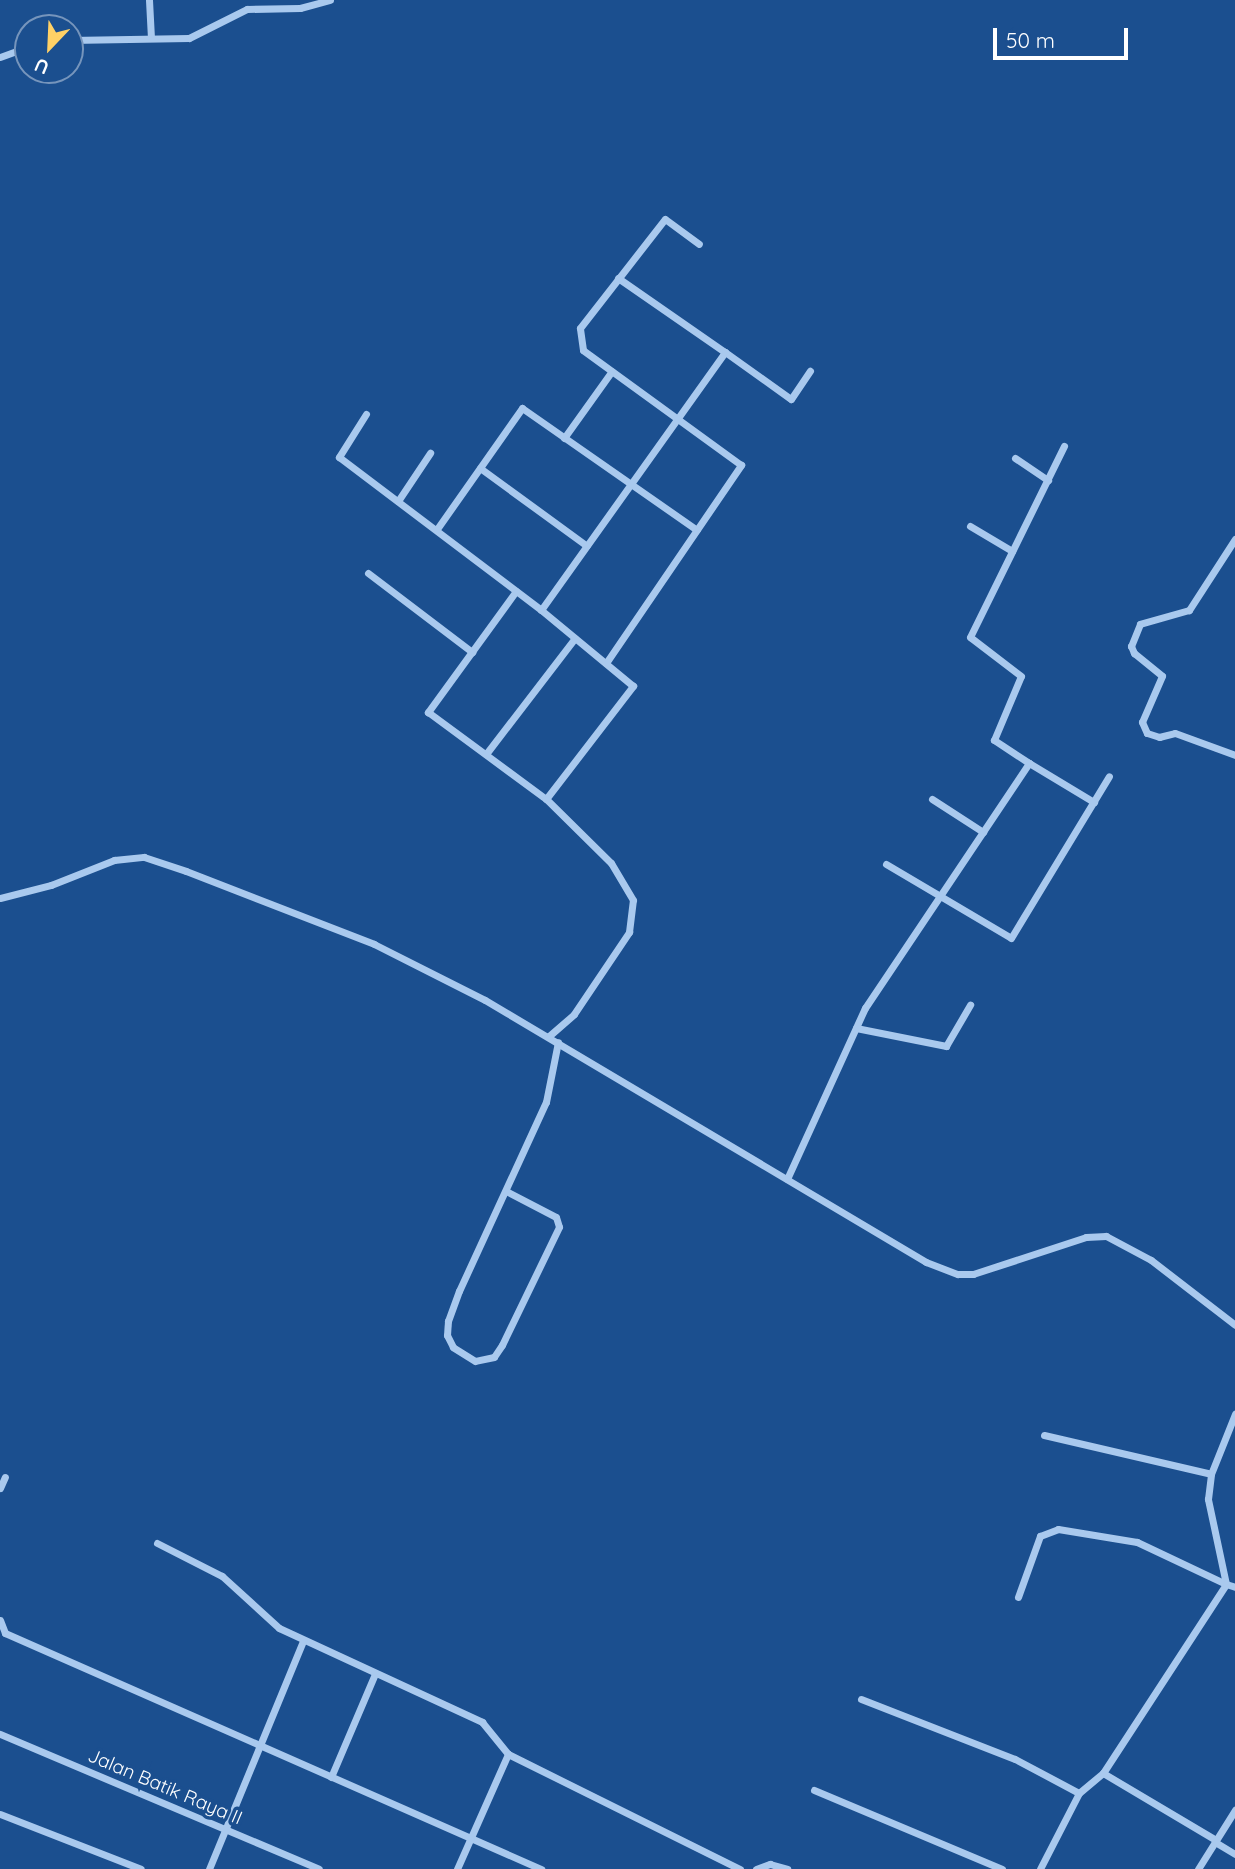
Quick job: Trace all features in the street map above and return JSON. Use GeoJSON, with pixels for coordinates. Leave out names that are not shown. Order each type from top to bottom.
{"type":"FeatureCollection","features":[{"type":"Feature","properties":{"kind":"street"},"geometry":{"type":"LineString","coordinates":[[149,0],[151,37]]}},
{"type":"Feature","properties":{"kind":"street"},"geometry":{"type":"LineString","coordinates":[[84,39],[189,38],[247,9],[316,6],[330,0]]}},
{"type":"Feature","properties":{"kind":"street"},"geometry":{"type":"LineString","coordinates":[[606,663],[741,465],[583,350],[580,328],[664,219],[699,244]]}},
{"type":"Feature","properties":{"kind":"street"},"geometry":{"type":"LineString","coordinates":[[618,278],[791,399],[810,370]]}},
{"type":"Feature","properties":{"kind":"street"},"geometry":{"type":"LineString","coordinates":[[541,610],[725,352]]}},
{"type":"Feature","properties":{"kind":"street"},"geometry":{"type":"LineString","coordinates":[[564,438],[612,371]]}},
{"type":"Feature","properties":{"kind":"street"},"geometry":{"type":"LineString","coordinates":[[437,529],[522,408],[630,486],[697,530]]}},
{"type":"Feature","properties":{"kind":"street"},"geometry":{"type":"LineString","coordinates":[[366,414],[339,457],[541,610],[633,686],[545,799]]}},
{"type":"Feature","properties":{"kind":"street"},"geometry":{"type":"LineString","coordinates":[[1064,446],[970,637],[1021,676],[994,740],[1094,802]]}},
{"type":"Feature","properties":{"kind":"street"},"geometry":{"type":"LineString","coordinates":[[398,501],[430,453]]}},
{"type":"Feature","properties":{"kind":"street"},"geometry":{"type":"LineString","coordinates":[[1015,458],[1048,480]]}},
{"type":"Feature","properties":{"kind":"street"},"geometry":{"type":"LineString","coordinates":[[480,468],[587,546]]}},
{"type":"Feature","properties":{"kind":"street"},"geometry":{"type":"LineString","coordinates":[[970,526],[1012,551]]}},
{"type":"Feature","properties":{"kind":"street"},"geometry":{"type":"LineString","coordinates":[[1235,539],[1189,610],[1140,624],[1131,646],[1134,653],[1162,676],[1143,722],[1147,733],[1159,737],[1175,733],[1235,755]]}},
{"type":"Feature","properties":{"kind":"street"},"geometry":{"type":"LineString","coordinates":[[368,573],[472,652]]}},
{"type":"Feature","properties":{"kind":"street"},"geometry":{"type":"LineString","coordinates":[[516,591],[428,712],[545,799],[611,863],[633,900],[629,932],[574,1014],[549,1036]]}},
{"type":"Feature","properties":{"kind":"street"},"geometry":{"type":"LineString","coordinates":[[486,754],[575,638]]}},
{"type":"Feature","properties":{"kind":"street"},"geometry":{"type":"LineString","coordinates":[[787,1179],[856,1028],[1029,763]]}},
{"type":"Feature","properties":{"kind":"street"},"geometry":{"type":"LineString","coordinates":[[886,864],[1011,938],[1109,776]]}},
{"type":"Feature","properties":{"kind":"street"},"geometry":{"type":"LineString","coordinates":[[932,799],[983,832]]}},
{"type":"Feature","properties":{"kind":"street"},"geometry":{"type":"LineString","coordinates":[[0,898],[51,885],[114,860],[144,857],[374,944],[549,1036],[926,1262],[958,1274],[986,1271],[1086,1237],[1115,1239],[1151,1260],[1235,1325]]}},
{"type":"Feature","properties":{"kind":"street"},"geometry":{"type":"LineString","coordinates":[[856,1028],[946,1046],[970,1004]]}},
{"type":"Feature","properties":{"kind":"street"},"geometry":{"type":"LineString","coordinates":[[506,1191],[556,1217],[559,1227],[502,1345],[494,1357],[475,1361],[453,1347],[447,1335],[448,1321],[545,1102],[558,1042]]}},
{"type":"Feature","properties":{"kind":"street"},"geometry":{"type":"LineString","coordinates":[[1040,1869],[1079,1793],[1103,1773],[1226,1584],[1208,1499],[1212,1474],[1235,1414]]}},
{"type":"Feature","properties":{"kind":"street"},"geometry":{"type":"LineString","coordinates":[[1044,1435],[1212,1474]]}},
{"type":"Feature","properties":{"kind":"street"},"geometry":{"type":"LineString","coordinates":[[0,1488],[5,1477]]}},
{"type":"Feature","properties":{"kind":"street"},"geometry":{"type":"LineString","coordinates":[[1018,1597],[1040,1536],[1058,1529],[1137,1542],[1235,1587]]}},
{"type":"Feature","properties":{"kind":"street"},"geometry":{"type":"LineString","coordinates":[[157,1543],[222,1576],[279,1628],[303,1642],[482,1722],[508,1754],[740,1869]]}},
{"type":"Feature","properties":{"kind":"street"},"geometry":{"type":"LineString","coordinates":[[0,1620],[5,1633],[541,1869]]}},
{"type":"Feature","properties":{"kind":"street"},"geometry":{"type":"LineString","coordinates":[[209,1869],[303,1642]]}},
{"type":"Feature","properties":{"kind":"street"},"geometry":{"type":"LineString","coordinates":[[331,1777],[375,1674]]}},
{"type":"Feature","properties":{"kind":"street"},"geometry":{"type":"LineString","coordinates":[[861,1699],[1015,1759],[1079,1793]]}},
{"type":"Feature","properties":{"kind":"street","name":"Jalan Batik Raya II"},"geometry":{"type":"LineString","coordinates":[[0,1734],[319,1869]]}},
{"type":"Feature","properties":{"kind":"street"},"geometry":{"type":"LineString","coordinates":[[457,1869],[508,1754]]}},
{"type":"Feature","properties":{"kind":"street"},"geometry":{"type":"LineString","coordinates":[[1103,1773],[1235,1854]]}},
{"type":"Feature","properties":{"kind":"street"},"geometry":{"type":"LineString","coordinates":[[814,1790],[1002,1869]]}},
{"type":"Feature","properties":{"kind":"street"},"geometry":{"type":"LineString","coordinates":[[1198,1869],[1235,1810]]}},
{"type":"Feature","properties":{"kind":"street"},"geometry":{"type":"LineString","coordinates":[[0,1814],[141,1869]]}},
{"type":"Feature","properties":{"kind":"street"},"geometry":{"type":"LineString","coordinates":[[757,1869],[770,1864],[787,1869]]}}]}
